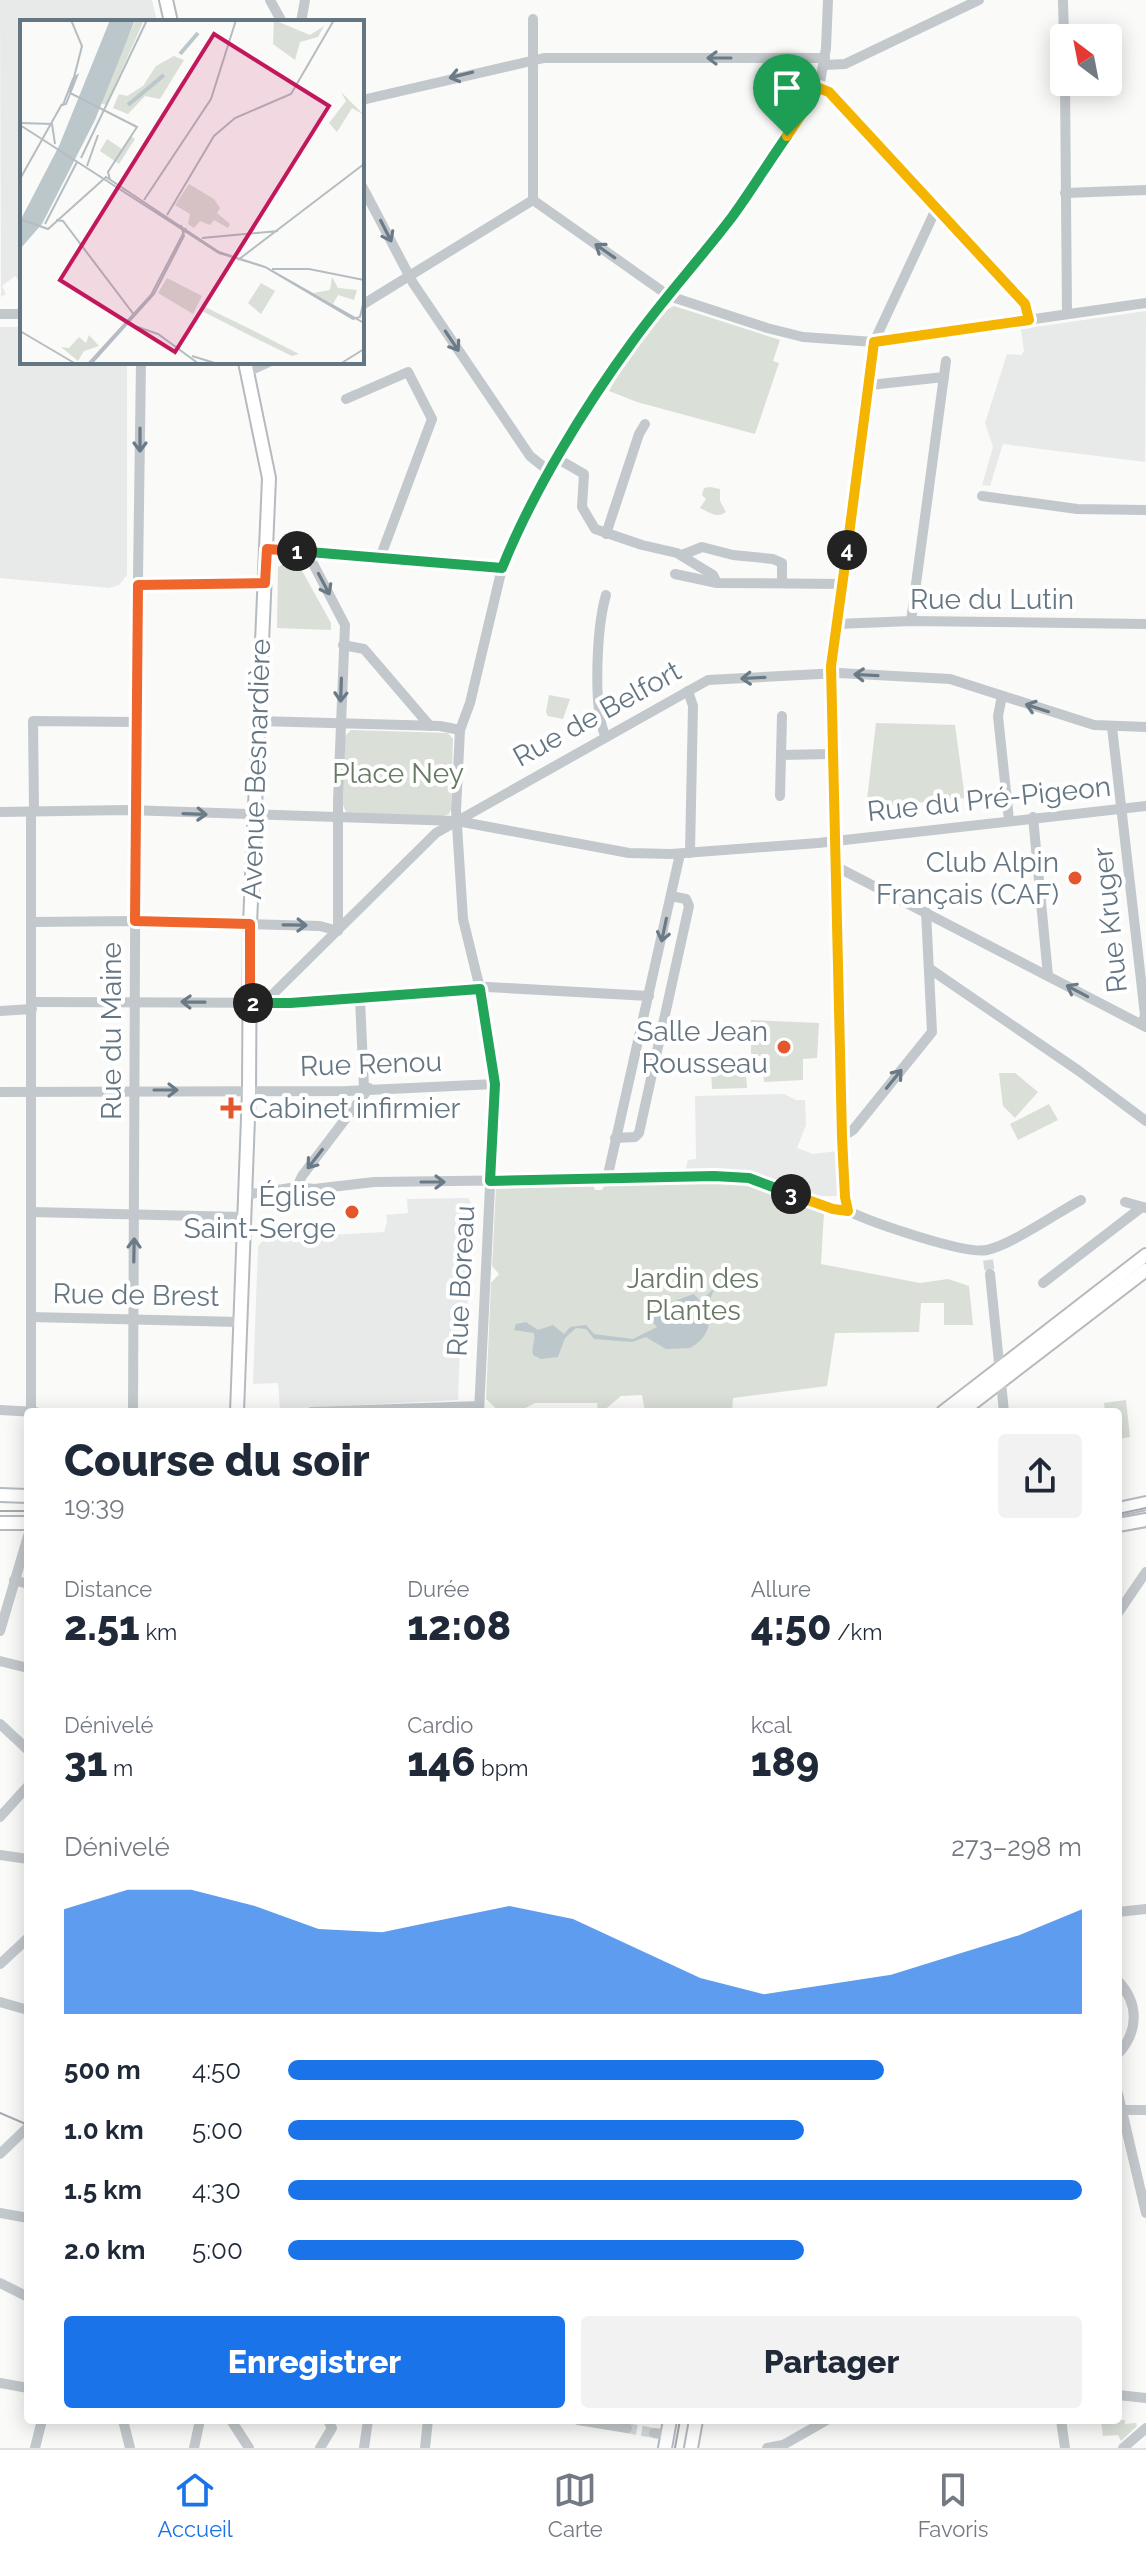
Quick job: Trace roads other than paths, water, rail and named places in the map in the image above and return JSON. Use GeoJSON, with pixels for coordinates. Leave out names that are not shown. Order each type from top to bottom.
{"type":"FeatureCollection","features":[{"type":"Feature","properties":{"kind":"main road"},"geometry":{"type":"LineString","coordinates":[[166,0],[171,20]]}},
{"type":"Feature","properties":{"kind":"main road","name":"Avenue Besnardière"},"geometry":{"type":"LineString","coordinates":[[237,1408],[249,1091],[250,924],[269,478],[246,367]]}},
{"type":"Feature","properties":{"kind":"main road"},"geometry":{"type":"LineString","coordinates":[[965,1408],[1001,1374],[1146,1255]]}},
{"type":"Feature","properties":{"kind":"main road"},"geometry":{"type":"LineString","coordinates":[[949,1408],[1146,1270]]}},
{"type":"Feature","properties":{"kind":"main road"},"geometry":{"type":"LineString","coordinates":[[0,1495],[24,1496]]}},
{"type":"Feature","properties":{"kind":"main road"},"geometry":{"type":"LineString","coordinates":[[1122,1508],[1146,1503]]}},
{"type":"Feature","properties":{"kind":"main road"},"geometry":{"type":"LineString","coordinates":[[1122,1524],[1146,1520]]}},
{"type":"Feature","properties":{"kind":"main road"},"geometry":{"type":"LineString","coordinates":[[0,1523],[24,1523]]}},
{"type":"Feature","properties":{"kind":"main road"},"geometry":{"type":"LineString","coordinates":[[692,2448],[695,2424]]}},
{"type":"Feature","properties":{"kind":"street"},"geometry":{"type":"LineString","coordinates":[[270,0],[281,20]]}},
{"type":"Feature","properties":{"kind":"street"},"geometry":{"type":"LineString","coordinates":[[301,20],[305,0]]}},
{"type":"Feature","properties":{"kind":"street"},"geometry":{"type":"LineString","coordinates":[[828,0],[825,61],[819,88],[834,97],[1025,304],[1029,320]]}},
{"type":"Feature","properties":{"kind":"street"},"geometry":{"type":"LineString","coordinates":[[1063,0],[1064,24]]}},
{"type":"Feature","properties":{"kind":"street"},"geometry":{"type":"LineString","coordinates":[[364,100],[532,59],[825,61],[845,64],[972,2]]}},
{"type":"Feature","properties":{"kind":"street"},"geometry":{"type":"LineString","coordinates":[[533,19],[533,200]]}},
{"type":"Feature","properties":{"kind":"street","name":"Rue Boreau"},"geometry":{"type":"LineString","coordinates":[[479,1408],[495,1084],[480,989],[463,919],[457,821],[460,730],[470,703],[502,568],[550,472],[632,343],[733,216],[819,88]]}},
{"type":"Feature","properties":{"kind":"street"},"geometry":{"type":"LineString","coordinates":[[1065,96],[1067,314]]}},
{"type":"Feature","properties":{"kind":"street"},"geometry":{"type":"LineString","coordinates":[[364,190],[409,276],[530,456],[550,472]]}},
{"type":"Feature","properties":{"kind":"street"},"geometry":{"type":"LineString","coordinates":[[1065,193],[1146,190]]}},
{"type":"Feature","properties":{"kind":"street"},"geometry":{"type":"LineString","coordinates":[[364,304],[533,200]]}},
{"type":"Feature","properties":{"kind":"street"},"geometry":{"type":"LineString","coordinates":[[533,200],[669,296],[790,334],[823,340],[874,342],[1146,303]]}},
{"type":"Feature","properties":{"kind":"street"},"geometry":{"type":"LineString","coordinates":[[848,1211],[842,1137],[831,673],[874,342],[936,209]]}},
{"type":"Feature","properties":{"kind":"street"},"geometry":{"type":"LineString","coordinates":[[911,621],[946,361]]}},
{"type":"Feature","properties":{"kind":"street","name":"Rue du Maine"},"geometry":{"type":"LineString","coordinates":[[133,1408],[135,813],[141,364]]}},
{"type":"Feature","properties":{"kind":"street"},"geometry":{"type":"LineString","coordinates":[[346,399],[408,372],[432,419],[380,558]]}},
{"type":"Feature","properties":{"kind":"street"},"geometry":{"type":"LineString","coordinates":[[870,385],[944,377]]}},
{"type":"Feature","properties":{"kind":"street"},"geometry":{"type":"LineString","coordinates":[[606,534],[645,424]]}},
{"type":"Feature","properties":{"kind":"street"},"geometry":{"type":"LineString","coordinates":[[558,459],[584,474],[582,507],[595,529],[682,555],[713,575],[717,583]]}},
{"type":"Feature","properties":{"kind":"street"},"geometry":{"type":"LineString","coordinates":[[982,496],[1077,509],[1146,510]]}},
{"type":"Feature","properties":{"kind":"street"},"geometry":{"type":"LineString","coordinates":[[682,555],[702,547],[733,555],[773,559],[782,563],[782,583]]}},
{"type":"Feature","properties":{"kind":"street"},"geometry":{"type":"LineString","coordinates":[[267,549],[502,568]]}},
{"type":"Feature","properties":{"kind":"street"},"geometry":{"type":"LineString","coordinates":[[31,922],[135,921],[320,926],[338,931],[337,818],[344,620],[307,552]]}},
{"type":"Feature","properties":{"kind":"street"},"geometry":{"type":"LineString","coordinates":[[675,574],[717,583],[843,584]]}},
{"type":"Feature","properties":{"kind":"street"},"geometry":{"type":"LineString","coordinates":[[138,585],[265,583]]}},
{"type":"Feature","properties":{"kind":"street"},"geometry":{"type":"LineString","coordinates":[[606,595],[598,630],[600,723],[606,737]]}},
{"type":"Feature","properties":{"kind":"street","name":"Rue du Lutin"},"geometry":{"type":"LineString","coordinates":[[837,624],[911,621],[1146,624]]}},
{"type":"Feature","properties":{"kind":"street"},"geometry":{"type":"LineString","coordinates":[[343,645],[364,649],[430,726]]}},
{"type":"Feature","properties":{"kind":"street","name":"Rue de Belfort"},"geometry":{"type":"LineString","coordinates":[[270,1002],[273,994],[436,833],[710,680],[831,673],[950,679],[1086,723],[1146,727]]}},
{"type":"Feature","properties":{"kind":"street"},"geometry":{"type":"LineString","coordinates":[[607,1179],[671,896],[685,853],[693,706],[688,691]]}},
{"type":"Feature","properties":{"kind":"street"},"geometry":{"type":"LineString","coordinates":[[1002,696],[998,716],[1009,820]]}},
{"type":"Feature","properties":{"kind":"street"},"geometry":{"type":"LineString","coordinates":[[780,796],[782,716]]}},
{"type":"Feature","properties":{"kind":"street"},"geometry":{"type":"LineString","coordinates":[[31,1408],[33,721],[136,722]]}},
{"type":"Feature","properties":{"kind":"street"},"geometry":{"type":"LineString","coordinates":[[258,721],[430,726],[460,730]]}},
{"type":"Feature","properties":{"kind":"street"},"geometry":{"type":"LineString","coordinates":[[1112,727],[1121,808]]}},
{"type":"Feature","properties":{"kind":"street"},"geometry":{"type":"LineString","coordinates":[[781,755],[831,754]]}},
{"type":"Feature","properties":{"kind":"street","name":"Rue du Pré-Pigeon"},"geometry":{"type":"LineString","coordinates":[[0,812],[457,821],[637,854],[834,841],[1146,806]]}},
{"type":"Feature","properties":{"kind":"street","name":"Rue Kruger"},"geometry":{"type":"LineString","coordinates":[[1121,808],[1145,1020]]}},
{"type":"Feature","properties":{"kind":"street"},"geometry":{"type":"LineString","coordinates":[[1033,817],[1048,976]]}},
{"type":"Feature","properties":{"kind":"street"},"geometry":{"type":"LineString","coordinates":[[835,866],[1048,976],[1145,1020]]}},
{"type":"Feature","properties":{"kind":"street"},"geometry":{"type":"LineString","coordinates":[[615,1138],[636,1137],[642,1118],[689,906],[686,899],[671,896]]}},
{"type":"Feature","properties":{"kind":"street"},"geometry":{"type":"LineString","coordinates":[[842,1137],[853,1130],[932,1032],[926,912]]}},
{"type":"Feature","properties":{"kind":"street"},"geometry":{"type":"LineString","coordinates":[[930,969],[1146,1121]]}},
{"type":"Feature","properties":{"kind":"street"},"geometry":{"type":"LineString","coordinates":[[0,1011],[32,1005],[135,1001],[250,1003],[360,999],[480,989],[649,996]]}},
{"type":"Feature","properties":{"kind":"street"},"geometry":{"type":"LineString","coordinates":[[297,1187],[366,1088],[360,999]]}},
{"type":"Feature","properties":{"kind":"street","name":"Rue Renou"},"geometry":{"type":"LineString","coordinates":[[0,1092],[347,1091],[495,1084]]}},
{"type":"Feature","properties":{"kind":"street"},"geometry":{"type":"LineString","coordinates":[[244,1195],[297,1187],[314,1189],[374,1182],[738,1177],[762,1182],[833,1209],[987,1255],[1081,1200]]}},
{"type":"Feature","properties":{"kind":"street"},"geometry":{"type":"LineString","coordinates":[[1125,1202],[1144,1208]]}},
{"type":"Feature","properties":{"kind":"street"},"geometry":{"type":"LineString","coordinates":[[1043,1283],[1144,1208]]}},
{"type":"Feature","properties":{"kind":"street"},"geometry":{"type":"LineString","coordinates":[[31,1212],[243,1217]]}},
{"type":"Feature","properties":{"kind":"street"},"geometry":{"type":"LineString","coordinates":[[990,1274],[1004,1408]]}},
{"type":"Feature","properties":{"kind":"street","name":"Rue de Brest"},"geometry":{"type":"LineString","coordinates":[[31,1317],[239,1322]]}},
{"type":"Feature","properties":{"kind":"street"},"geometry":{"type":"LineString","coordinates":[[0,1410],[24,1412]]}},
{"type":"Feature","properties":{"kind":"street"},"geometry":{"type":"LineString","coordinates":[[0,1631],[24,1549]]}},
{"type":"Feature","properties":{"kind":"street"},"geometry":{"type":"LineString","coordinates":[[1122,1609],[1141,1588],[1146,1572]]}},
{"type":"Feature","properties":{"kind":"street"},"geometry":{"type":"LineString","coordinates":[[14,1580],[24,1583]]}},
{"type":"Feature","properties":{"kind":"street"},"geometry":{"type":"LineString","coordinates":[[0,1661],[24,1667]]}},
{"type":"Feature","properties":{"kind":"street"},"geometry":{"type":"LineString","coordinates":[[0,1724],[24,1746]]}},
{"type":"Feature","properties":{"kind":"street"},"geometry":{"type":"LineString","coordinates":[[0,1817],[24,1790]]}},
{"type":"Feature","properties":{"kind":"street"},"geometry":{"type":"LineString","coordinates":[[0,1855],[24,1858]]}},
{"type":"Feature","properties":{"kind":"street"},"geometry":{"type":"LineString","coordinates":[[1122,1912],[1146,1909]]}},
{"type":"Feature","properties":{"kind":"street"},"geometry":{"type":"LineString","coordinates":[[0,1964],[24,1942]]}},
{"type":"Feature","properties":{"kind":"street"},"geometry":{"type":"LineString","coordinates":[[1122,1986],[1130,1997],[1134,2018],[1130,2037],[1122,2048]]}},
{"type":"Feature","properties":{"kind":"street"},"geometry":{"type":"LineString","coordinates":[[0,2002],[24,2009]]}},
{"type":"Feature","properties":{"kind":"street"},"geometry":{"type":"LineString","coordinates":[[1122,2110],[1146,2110]]}},
{"type":"Feature","properties":{"kind":"street"},"geometry":{"type":"LineString","coordinates":[[1122,2121],[1146,2213]]}},
{"type":"Feature","properties":{"kind":"street"},"geometry":{"type":"LineString","coordinates":[[0,2154],[24,2131]]}},
{"type":"Feature","properties":{"kind":"street"},"geometry":{"type":"LineString","coordinates":[[0,2213],[24,2217]]}},
{"type":"Feature","properties":{"kind":"street"},"geometry":{"type":"LineString","coordinates":[[0,2283],[24,2295]]}},
{"type":"Feature","properties":{"kind":"street"},"geometry":{"type":"LineString","coordinates":[[0,2383],[24,2387]]}},
{"type":"Feature","properties":{"kind":"street"},"geometry":{"type":"LineString","coordinates":[[1122,2395],[1146,2398]]}},
{"type":"Feature","properties":{"kind":"street"},"geometry":{"type":"LineString","coordinates":[[35,2448],[41,2424]]}},
{"type":"Feature","properties":{"kind":"street"},"geometry":{"type":"LineString","coordinates":[[124,2424],[130,2448]]}},
{"type":"Feature","properties":{"kind":"street"},"geometry":{"type":"LineString","coordinates":[[194,2448],[199,2424]]}},
{"type":"Feature","properties":{"kind":"street"},"geometry":{"type":"LineString","coordinates":[[234,2424],[249,2448]]}},
{"type":"Feature","properties":{"kind":"street"},"geometry":{"type":"LineString","coordinates":[[320,2448],[331,2430],[330,2424]]}},
{"type":"Feature","properties":{"kind":"street"},"geometry":{"type":"LineString","coordinates":[[364,2448],[367,2424]]}},
{"type":"Feature","properties":{"kind":"street"},"geometry":{"type":"LineString","coordinates":[[425,2448],[428,2424]]}},
{"type":"Feature","properties":{"kind":"street"},"geometry":{"type":"LineString","coordinates":[[602,2424],[627,2428]]}},
{"type":"Feature","properties":{"kind":"street"},"geometry":{"type":"LineString","coordinates":[[767,2448],[783,2445],[820,2424]]}},
{"type":"Feature","properties":{"kind":"street"},"geometry":{"type":"LineString","coordinates":[[1062,2424],[1065,2448]]}},
{"type":"Feature","properties":{"kind":"street"},"geometry":{"type":"LineString","coordinates":[[1123,2448],[1146,2428]]}},
{"type":"Feature","properties":{"kind":"street"},"geometry":{"type":"LineString","coordinates":[[654,2433],[667,2442]]}},
{"type":"Feature","properties":{"kind":"tunnel"},"geometry":{"type":"LineString","coordinates":[[988,1260],[990,1274]]}},
{"type":"Feature","properties":{"kind":"tunnel"},"geometry":{"type":"LineString","coordinates":[[627,2428],[654,2433]]}},
{"type":"Feature","properties":{"kind":"tram line"},"geometry":{"type":"LineString","coordinates":[[1122,1513],[1146,1508]]}},
{"type":"Feature","properties":{"kind":"tram line"},"geometry":{"type":"LineString","coordinates":[[0,1511],[24,1511]]}},
{"type":"Feature","properties":{"kind":"tram line"},"geometry":{"type":"LineString","coordinates":[[0,2113],[24,2123]]}},
{"type":"Feature","properties":{"kind":"tram line"},"geometry":{"type":"LineString","coordinates":[[675,2448],[679,2424]]}},
{"type":"Feature","properties":{"kind":"place","name":"Club Alpin Français (CAF)"},"geometry":{"type":"Point","coordinates":[1075,878]}},
{"type":"Feature","properties":{"kind":"place","name":"Salle Jean Rousseau"},"geometry":{"type":"Point","coordinates":[784,1047]}},
{"type":"Feature","properties":{"kind":"place","name":"Cabinet infirmier"},"geometry":{"type":"Point","coordinates":[231,1108]}},
{"type":"Feature","properties":{"kind":"place","name":"Église Saint-Serge"},"geometry":{"type":"Point","coordinates":[352,1212]}},
{"type":"Feature","properties":{"kind":"park label","name":"Place Ney"},"geometry":{"type":"Point","coordinates":[398,773]}},
{"type":"Feature","properties":{"kind":"park label","name":"Jardin des Plantes"},"geometry":{"type":"Point","coordinates":[693,1294]}}]}
